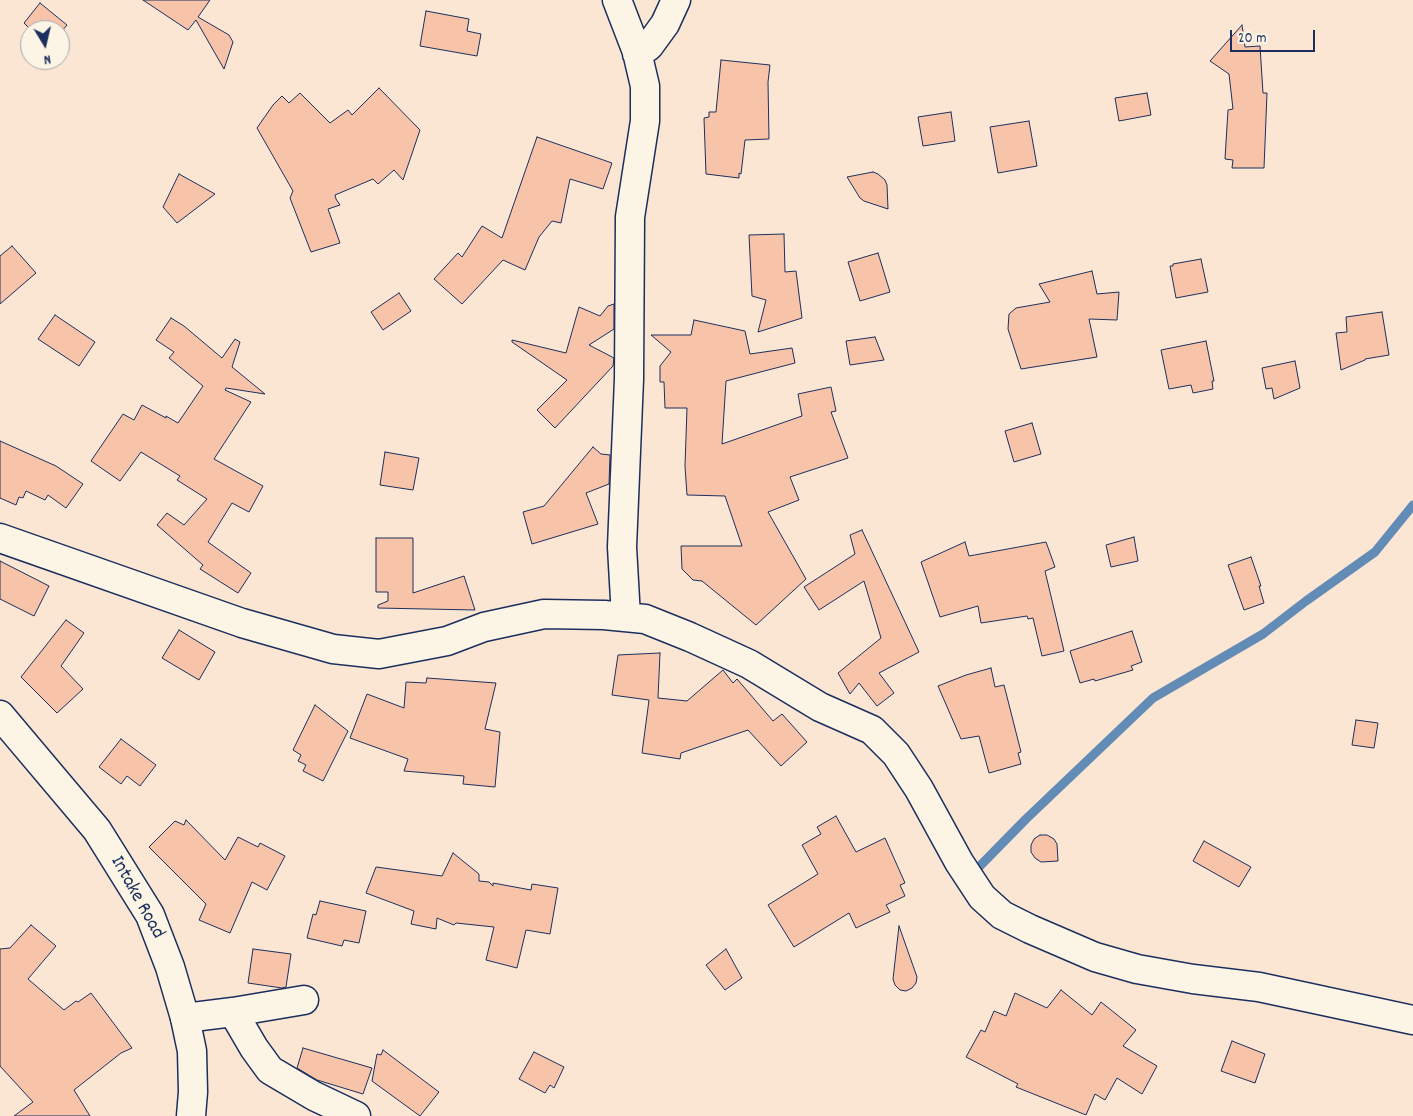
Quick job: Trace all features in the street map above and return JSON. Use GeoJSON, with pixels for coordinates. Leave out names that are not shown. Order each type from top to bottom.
{"type":"FeatureCollection","features":[{"type":"Feature","properties":{"kind":"street"},"geometry":{"type":"LineString","coordinates":[[617,0],[638,54],[644,86],[645,121],[630,217],[629,379],[622,547],[626,617]]}},
{"type":"Feature","properties":{"kind":"street"},"geometry":{"type":"LineString","coordinates":[[638,54],[649,46],[664,24],[676,0]]}},
{"type":"Feature","properties":{"kind":"street"},"geometry":{"type":"LineString","coordinates":[[0,538],[242,623],[334,649],[379,654],[447,640],[484,627],[544,614],[604,615],[645,619],[690,637],[748,664],[820,707],[872,730],[896,754],[919,789],[959,862],[982,897],[1002,915],[1095,956],[1137,969],[1259,988],[1413,1020]]}},
{"type":"Feature","properties":{"kind":"street","name":"Intake Road"},"geometry":{"type":"LineString","coordinates":[[0,715],[97,830],[150,915],[170,967],[185,1018],[192,1051],[193,1092],[191,1116]]}},
{"type":"Feature","properties":{"kind":"street"},"geometry":{"type":"LineString","coordinates":[[185,1018],[304,1000]]}},
{"type":"Feature","properties":{"kind":"street"},"geometry":{"type":"LineString","coordinates":[[233,1012],[254,1048],[270,1070],[314,1096],[356,1116]]}},
{"type":"Feature","properties":{"kind":"building"},"geometry":{"type":"Polygon","coordinates":[[[143,0],[210,0],[198,17],[229,35],[233,42],[224,69],[196,20],[188,30],[143,0]]]}},
{"type":"Feature","properties":{"kind":"building"},"geometry":{"type":"Polygon","coordinates":[[[40,3],[61,20],[26,20],[40,3]]]}},
{"type":"Feature","properties":{"kind":"building"},"geometry":{"type":"Polygon","coordinates":[[[426,11],[469,19],[467,31],[481,34],[477,56],[420,46],[426,11]]]}},
{"type":"Feature","properties":{"kind":"building"},"geometry":{"type":"Polygon","coordinates":[[[1242,25],[1245,47],[1260,46],[1263,93],[1267,93],[1264,168],[1232,168],[1233,160],[1225,159],[1228,110],[1233,109],[1229,74],[1210,61],[1242,25]]]}},
{"type":"Feature","properties":{"kind":"building"},"geometry":{"type":"Polygon","coordinates":[[[721,60],[770,65],[768,82],[769,139],[745,140],[739,178],[706,174],[704,118],[709,117],[709,112],[716,112],[721,60]]]}},
{"type":"Feature","properties":{"kind":"building"},"geometry":{"type":"Polygon","coordinates":[[[379,88],[420,130],[403,180],[394,170],[378,184],[373,179],[335,195],[340,205],[328,209],[340,243],[311,252],[290,198],[293,191],[257,128],[273,105],[282,96],[289,103],[300,93],[330,123],[348,110],[352,115],[379,88]]]}},
{"type":"Feature","properties":{"kind":"building"},"geometry":{"type":"Polygon","coordinates":[[[1147,93],[1151,115],[1119,121],[1115,98],[1147,93]]]}},
{"type":"Feature","properties":{"kind":"building"},"geometry":{"type":"Polygon","coordinates":[[[951,112],[955,141],[923,146],[918,117],[951,112]]]}},
{"type":"Feature","properties":{"kind":"building"},"geometry":{"type":"Polygon","coordinates":[[[1029,121],[1037,166],[998,173],[990,127],[1029,121]]]}},
{"type":"Feature","properties":{"kind":"building"},"geometry":{"type":"Polygon","coordinates":[[[537,137],[612,163],[603,189],[570,179],[561,223],[552,221],[539,237],[525,270],[503,260],[462,304],[434,279],[458,253],[462,257],[482,226],[502,238],[537,137]]]}},
{"type":"Feature","properties":{"kind":"building"},"geometry":{"type":"Polygon","coordinates":[[[873,172],[885,180],[888,209],[860,198],[847,177],[873,172]]]}},
{"type":"Feature","properties":{"kind":"building"},"geometry":{"type":"Polygon","coordinates":[[[179,174],[215,194],[177,223],[163,207],[179,174]]]}},
{"type":"Feature","properties":{"kind":"building"},"geometry":{"type":"Polygon","coordinates":[[[784,234],[785,272],[796,271],[802,318],[758,332],[766,300],[752,296],[749,235],[784,234]]]}},
{"type":"Feature","properties":{"kind":"building"},"geometry":{"type":"Polygon","coordinates":[[[12,246],[36,273],[0,304],[0,256],[12,246]]]}},
{"type":"Feature","properties":{"kind":"building"},"geometry":{"type":"Polygon","coordinates":[[[878,253],[890,292],[860,301],[848,262],[878,253]]]}},
{"type":"Feature","properties":{"kind":"building"},"geometry":{"type":"Polygon","coordinates":[[[1201,259],[1208,292],[1176,298],[1170,266],[1201,259]]]}},
{"type":"Feature","properties":{"kind":"building"},"geometry":{"type":"Polygon","coordinates":[[[1092,271],[1097,294],[1119,292],[1117,320],[1089,319],[1097,357],[1021,369],[1008,329],[1009,314],[1016,308],[1050,302],[1039,284],[1092,271]]]}},
{"type":"Feature","properties":{"kind":"building"},"geometry":{"type":"Polygon","coordinates":[[[399,293],[411,311],[383,330],[371,312],[399,293]]]}},
{"type":"Feature","properties":{"kind":"building"},"geometry":{"type":"Polygon","coordinates":[[[614,304],[614,329],[589,345],[614,358],[613,366],[555,428],[537,410],[567,380],[512,342],[512,340],[566,353],[579,307],[600,316],[608,306],[614,304]]]}},
{"type":"Feature","properties":{"kind":"building"},"geometry":{"type":"Polygon","coordinates":[[[1382,312],[1389,355],[1365,359],[1341,370],[1336,333],[1347,332],[1346,317],[1382,312]]]}},
{"type":"Feature","properties":{"kind":"building"},"geometry":{"type":"Polygon","coordinates":[[[55,315],[95,342],[79,366],[38,339],[55,315]]]}},
{"type":"Feature","properties":{"kind":"building"},"geometry":{"type":"Polygon","coordinates":[[[171,318],[184,326],[222,358],[235,339],[240,342],[232,367],[265,394],[226,388],[225,390],[251,402],[214,459],[263,486],[249,512],[232,503],[208,542],[251,573],[238,593],[200,569],[203,565],[157,525],[167,513],[184,525],[207,499],[177,480],[180,476],[141,452],[120,481],[91,461],[123,414],[134,420],[142,405],[178,423],[203,386],[169,358],[174,352],[156,340],[171,318]]]}},
{"type":"Feature","properties":{"kind":"building"},"geometry":{"type":"Polygon","coordinates":[[[694,320],[745,331],[750,354],[792,348],[795,363],[726,381],[722,444],[802,416],[798,394],[831,387],[836,411],[831,412],[848,458],[790,477],[799,500],[768,512],[806,579],[756,625],[702,581],[693,580],[682,569],[681,546],[742,546],[725,496],[687,495],[685,466],[687,408],[665,408],[664,382],[660,382],[660,366],[671,352],[651,335],[691,335],[694,320]]]}},
{"type":"Feature","properties":{"kind":"building"},"geometry":{"type":"Polygon","coordinates":[[[875,337],[884,360],[850,365],[846,341],[875,337]]]}},
{"type":"Feature","properties":{"kind":"building"},"geometry":{"type":"Polygon","coordinates":[[[1206,341],[1214,381],[1212,381],[1213,389],[1193,393],[1191,385],[1169,389],[1161,350],[1206,341]]]}},
{"type":"Feature","properties":{"kind":"building"},"geometry":{"type":"Polygon","coordinates":[[[1295,361],[1300,388],[1274,399],[1272,388],[1266,389],[1262,368],[1295,361]]]}},
{"type":"Feature","properties":{"kind":"building"},"geometry":{"type":"Polygon","coordinates":[[[1032,423],[1041,454],[1014,462],[1005,431],[1032,423]]]}},
{"type":"Feature","properties":{"kind":"building"},"geometry":{"type":"Polygon","coordinates":[[[0,441],[56,466],[83,484],[66,508],[48,495],[45,500],[26,491],[23,498],[19,497],[16,505],[0,498],[0,441]]]}},
{"type":"Feature","properties":{"kind":"building"},"geometry":{"type":"Polygon","coordinates":[[[593,447],[601,454],[610,455],[609,484],[586,493],[598,524],[532,544],[523,512],[544,506],[593,447]]]}},
{"type":"Feature","properties":{"kind":"building"},"geometry":{"type":"Polygon","coordinates":[[[385,452],[419,458],[413,490],[380,485],[385,452]]]}},
{"type":"Feature","properties":{"kind":"building"},"geometry":{"type":"Polygon","coordinates":[[[862,530],[919,652],[879,673],[894,693],[877,706],[859,683],[850,694],[838,673],[881,638],[864,581],[819,610],[804,587],[855,554],[850,535],[862,530]]]}},
{"type":"Feature","properties":{"kind":"building"},"geometry":{"type":"Polygon","coordinates":[[[1134,537],[1138,561],[1111,567],[1106,545],[1134,537]]]}},
{"type":"Feature","properties":{"kind":"building"},"geometry":{"type":"Polygon","coordinates":[[[376,538],[413,538],[413,593],[464,576],[475,610],[378,608],[378,605],[388,601],[388,592],[376,592],[376,538]]]}},
{"type":"Feature","properties":{"kind":"building"},"geometry":{"type":"Polygon","coordinates":[[[965,542],[969,556],[1046,542],[1055,567],[1045,571],[1064,651],[1042,656],[1033,618],[1028,619],[1027,616],[981,623],[978,606],[940,617],[921,562],[965,542]]]}},
{"type":"Feature","properties":{"kind":"building"},"geometry":{"type":"Polygon","coordinates":[[[1251,557],[1261,586],[1259,586],[1264,603],[1244,610],[1228,565],[1251,557]]]}},
{"type":"Feature","properties":{"kind":"building"},"geometry":{"type":"Polygon","coordinates":[[[0,561],[49,586],[34,616],[0,599],[0,561]]]}},
{"type":"Feature","properties":{"kind":"building"},"geometry":{"type":"Polygon","coordinates":[[[66,620],[84,633],[61,666],[83,689],[57,713],[21,677],[66,620]]]}},
{"type":"Feature","properties":{"kind":"building"},"geometry":{"type":"Polygon","coordinates":[[[179,630],[215,652],[199,680],[162,658],[179,630]]]}},
{"type":"Feature","properties":{"kind":"building"},"geometry":{"type":"Polygon","coordinates":[[[1132,631],[1142,662],[1131,666],[1133,670],[1095,681],[1094,679],[1080,683],[1070,651],[1132,631]]]}},
{"type":"Feature","properties":{"kind":"building"},"geometry":{"type":"Polygon","coordinates":[[[660,653],[658,698],[687,701],[723,670],[733,683],[737,679],[773,721],[782,714],[807,742],[781,766],[748,730],[681,753],[680,759],[642,753],[649,700],[612,695],[618,655],[660,653]]]}},
{"type":"Feature","properties":{"kind":"building"},"geometry":{"type":"Polygon","coordinates":[[[991,668],[995,687],[1004,685],[1021,752],[1018,753],[1021,764],[989,773],[979,736],[961,739],[938,686],[991,668]]]}},
{"type":"Feature","properties":{"kind":"building"},"geometry":{"type":"Polygon","coordinates":[[[427,678],[496,683],[485,729],[500,732],[495,787],[463,784],[464,776],[404,771],[408,759],[350,738],[367,694],[404,708],[406,682],[426,683],[427,678]]]}},
{"type":"Feature","properties":{"kind":"building"},"geometry":{"type":"Polygon","coordinates":[[[315,705],[348,731],[323,781],[303,771],[306,765],[298,761],[301,755],[293,750],[315,705]]]}},
{"type":"Feature","properties":{"kind":"building"},"geometry":{"type":"Polygon","coordinates":[[[1356,720],[1378,723],[1374,748],[1352,745],[1356,720]]]}},
{"type":"Feature","properties":{"kind":"building"},"geometry":{"type":"Polygon","coordinates":[[[121,739],[156,765],[140,786],[127,776],[121,784],[99,767],[121,739]]]}},
{"type":"Feature","properties":{"kind":"building"},"geometry":{"type":"Polygon","coordinates":[[[836,816],[856,852],[885,838],[905,883],[900,885],[905,896],[886,905],[890,912],[856,928],[849,913],[794,947],[768,905],[818,874],[802,845],[821,834],[817,827],[836,816]]]}},
{"type":"Feature","properties":{"kind":"building"},"geometry":{"type":"Polygon","coordinates":[[[186,820],[225,860],[238,837],[258,847],[260,843],[285,856],[267,890],[252,882],[230,933],[199,920],[206,904],[149,847],[175,821],[184,825],[186,820]]]}},
{"type":"Feature","properties":{"kind":"building"},"geometry":{"type":"Polygon","coordinates":[[[1040,835],[1047,835],[1054,839],[1057,844],[1058,861],[1041,862],[1035,858],[1031,852],[1031,845],[1034,839],[1040,835]]]}},
{"type":"Feature","properties":{"kind":"building"},"geometry":{"type":"Polygon","coordinates":[[[1204,841],[1251,867],[1239,887],[1193,861],[1204,841]]]}},
{"type":"Feature","properties":{"kind":"building"},"geometry":{"type":"Polygon","coordinates":[[[453,853],[479,874],[479,881],[489,882],[493,886],[493,883],[531,890],[532,884],[558,888],[550,934],[526,930],[517,968],[486,960],[494,927],[456,923],[454,925],[437,918],[436,929],[411,924],[414,911],[366,893],[376,867],[442,876],[453,853]]]}},
{"type":"Feature","properties":{"kind":"building"},"geometry":{"type":"Polygon","coordinates":[[[320,901],[366,911],[359,943],[344,940],[342,946],[307,938],[313,914],[316,915],[320,901]]]}},
{"type":"Feature","properties":{"kind":"building"},"geometry":{"type":"Polygon","coordinates":[[[31,925],[56,946],[28,979],[64,1010],[91,993],[132,1048],[121,1053],[74,1090],[90,1116],[14,1116],[33,1102],[0,1066],[0,949],[10,948],[31,925]]]}},
{"type":"Feature","properties":{"kind":"building"},"geometry":{"type":"Polygon","coordinates":[[[899,926],[917,977],[916,983],[906,991],[900,990],[895,985],[893,979],[899,926]]]}},
{"type":"Feature","properties":{"kind":"building"},"geometry":{"type":"Polygon","coordinates":[[[253,949],[291,954],[286,987],[248,983],[253,949]]]}},
{"type":"Feature","properties":{"kind":"building"},"geometry":{"type":"Polygon","coordinates":[[[726,949],[742,978],[725,990],[706,965],[726,949]]]}},
{"type":"Feature","properties":{"kind":"building"},"geometry":{"type":"Polygon","coordinates":[[[1061,990],[1092,1015],[1101,1002],[1136,1030],[1123,1046],[1157,1066],[1142,1094],[1117,1078],[1105,1100],[1095,1094],[1086,1115],[1016,1087],[1018,1084],[966,1057],[981,1030],[985,1032],[994,1011],[1006,1016],[1015,993],[1047,1008],[1061,990]]]}},
{"type":"Feature","properties":{"kind":"building"},"geometry":{"type":"Polygon","coordinates":[[[1232,1041],[1265,1054],[1255,1083],[1221,1071],[1232,1041]]]}},
{"type":"Feature","properties":{"kind":"building"},"geometry":{"type":"Polygon","coordinates":[[[303,1048],[372,1068],[363,1094],[317,1080],[297,1068],[303,1048]]]}},
{"type":"Feature","properties":{"kind":"building"},"geometry":{"type":"Polygon","coordinates":[[[383,1050],[439,1092],[420,1116],[372,1081],[377,1054],[381,1055],[383,1050]]]}},
{"type":"Feature","properties":{"kind":"building"},"geometry":{"type":"Polygon","coordinates":[[[534,1052],[564,1067],[554,1088],[550,1085],[545,1093],[519,1079],[534,1052]]]}},
{"type":"Feature","properties":{"kind":"waterway"},"geometry":{"type":"LineString","coordinates":[[974,872],[1026,819],[1153,698],[1263,634],[1375,552],[1413,505]]}}]}
